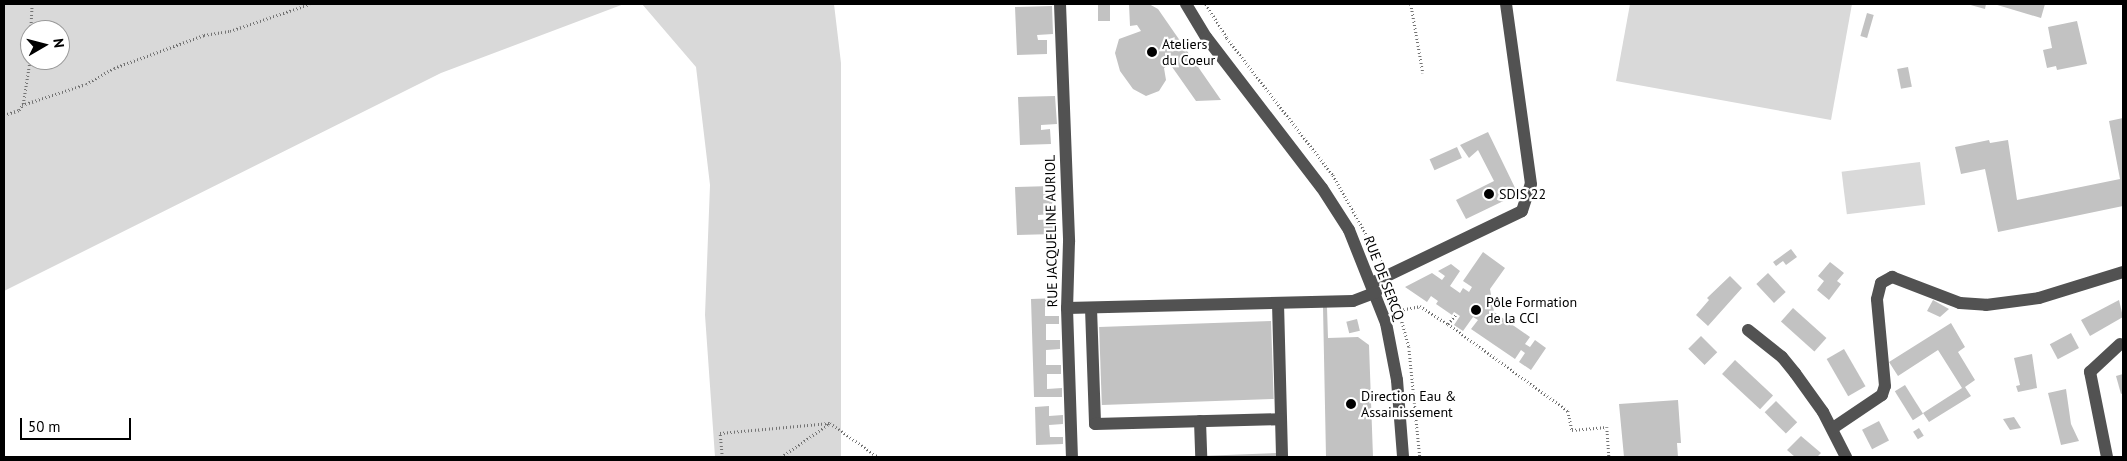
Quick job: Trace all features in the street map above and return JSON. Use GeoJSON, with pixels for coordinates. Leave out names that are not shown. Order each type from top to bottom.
{"type":"FeatureCollection","features":[{"type":"Feature","properties":{"kind":"street","name":"RUE JACQUELINE AURIOL"},"geometry":{"type":"LineString","coordinates":[[1060,4],[1069,242],[1067,308],[1072,457]]}},
{"type":"Feature","properties":{"kind":"street","name":"RUE DE SERCQ"},"geometry":{"type":"LineString","coordinates":[[1186,4],[1206,37],[1332,203],[1349,230],[1374,288],[1393,351],[1403,457]]}},
{"type":"Feature","properties":{"kind":"street"},"geometry":{"type":"LineString","coordinates":[[1067,308],[1354,301],[1374,288],[1522,211],[1531,184],[1506,4]]}},
{"type":"Feature","properties":{"kind":"street"},"geometry":{"type":"LineString","coordinates":[[1833,428],[1882,395],[1885,386],[1877,299],[1881,283],[1892,277],[1960,303],[1986,304],[2039,298],[2123,272]]}},
{"type":"Feature","properties":{"kind":"street"},"geometry":{"type":"LineString","coordinates":[[1278,303],[1282,457]]}},
{"type":"Feature","properties":{"kind":"street"},"geometry":{"type":"LineString","coordinates":[[1090,308],[1095,424],[1281,419]]}},
{"type":"Feature","properties":{"kind":"street"},"geometry":{"type":"LineString","coordinates":[[1748,330],[1782,357],[1833,428],[1846,457]]}},
{"type":"Feature","properties":{"kind":"street"},"geometry":{"type":"LineString","coordinates":[[2108,457],[2090,372],[2120,344]]}},
{"type":"Feature","properties":{"kind":"street"},"geometry":{"type":"LineString","coordinates":[[1200,421],[1201,457]]}},
{"type":"Feature","properties":{"kind":"path"},"geometry":{"type":"LineString","coordinates":[[31,20],[32,4]]}},
{"type":"Feature","properties":{"kind":"path"},"geometry":{"type":"LineString","coordinates":[[22,105],[86,84],[114,68],[204,35],[230,30],[310,4]]}},
{"type":"Feature","properties":{"kind":"path"},"geometry":{"type":"LineString","coordinates":[[1411,4],[1423,73]]}},
{"type":"Feature","properties":{"kind":"path"},"geometry":{"type":"LineString","coordinates":[[4,115],[19,110],[22,105],[28,87],[29,70]]}},
{"type":"Feature","properties":{"kind":"path"},"geometry":{"type":"LineString","coordinates":[[1400,310],[1420,306],[1448,324],[1568,411],[1572,430],[1607,427],[1610,457]]}},
{"type":"Feature","properties":{"kind":"path"},"geometry":{"type":"LineString","coordinates":[[1448,324],[1456,314]]}},
{"type":"Feature","properties":{"kind":"path"},"geometry":{"type":"LineString","coordinates":[[781,457],[830,423]]}},
{"type":"Feature","properties":{"kind":"path"},"geometry":{"type":"LineString","coordinates":[[722,457],[720,433],[830,423],[878,457]]}},
{"type":"Feature","properties":{"kind":"shaded area"},"geometry":{"type":"Polygon","coordinates":[[[4,4],[624,4],[441,73],[4,291],[4,4]]]}},
{"type":"Feature","properties":{"kind":"shaded area"},"geometry":{"type":"Polygon","coordinates":[[[642,4],[834,4],[841,63],[841,457],[715,457],[705,315],[710,185],[696,67],[642,4]]]}},
{"type":"Feature","properties":{"kind":"shaded area"},"geometry":{"type":"Polygon","coordinates":[[[1630,4],[1852,4],[1831,120],[1616,81],[1630,4]]]}},
{"type":"Feature","properties":{"kind":"shaded area"},"geometry":{"type":"Polygon","coordinates":[[[1920,162],[1925,205],[1847,214],[1842,172],[1920,162]]]}},
{"type":"Feature","properties":{"kind":"building","name":"Ateliers du Coeur"},"geometry":{"type":"Polygon","coordinates":[[[1129,4],[1149,4],[1158,9],[1221,100],[1196,101],[1170,64],[1164,68],[1166,80],[1159,91],[1146,96],[1133,89],[1120,71],[1115,53],[1119,39],[1141,31],[1137,25],[1130,26],[1129,4]]]}},
{"type":"Feature","properties":{"kind":"building"},"geometry":{"type":"Polygon","coordinates":[[[1967,4],[1986,4],[1985,9],[1967,4]]]}},
{"type":"Feature","properties":{"kind":"building"},"geometry":{"type":"Polygon","coordinates":[[[1994,4],[2045,4],[2041,18],[1994,4]]]}},
{"type":"Feature","properties":{"kind":"building"},"geometry":{"type":"Polygon","coordinates":[[[1098,5],[1110,5],[1110,21],[1098,21],[1098,5]]]}},
{"type":"Feature","properties":{"kind":"building"},"geometry":{"type":"Polygon","coordinates":[[[1052,6],[1053,34],[1037,35],[1038,40],[1047,40],[1047,54],[1017,55],[1015,7],[1052,6]]]}},
{"type":"Feature","properties":{"kind":"building"},"geometry":{"type":"Polygon","coordinates":[[[1867,13],[1874,15],[1867,38],[1860,36],[1867,13]]]}},
{"type":"Feature","properties":{"kind":"building"},"geometry":{"type":"Polygon","coordinates":[[[2077,21],[2087,64],[2057,70],[2056,66],[2047,68],[2043,50],[2052,48],[2048,27],[2077,21]]]}},
{"type":"Feature","properties":{"kind":"building"},"geometry":{"type":"Polygon","coordinates":[[[1908,67],[1912,87],[1901,89],[1897,69],[1908,67]]]}},
{"type":"Feature","properties":{"kind":"building"},"geometry":{"type":"Polygon","coordinates":[[[1055,96],[1057,124],[1041,125],[1041,130],[1050,129],[1051,144],[1020,145],[1018,97],[1055,96]]]}},
{"type":"Feature","properties":{"kind":"building"},"geometry":{"type":"Polygon","coordinates":[[[2123,118],[2123,206],[1998,232],[1985,169],[1961,174],[1955,147],[1989,140],[1990,143],[2008,140],[2017,200],[2120,179],[2109,121],[2123,118]]]}},
{"type":"Feature","properties":{"kind":"building"},"geometry":{"type":"Polygon","coordinates":[[[1488,132],[1518,194],[1466,219],[1456,200],[1494,181],[1478,150],[1469,158],[1460,145],[1488,132]]]}},
{"type":"Feature","properties":{"kind":"building"},"geometry":{"type":"Polygon","coordinates":[[[1457,147],[1462,158],[1434,170],[1430,159],[1457,147]]]}},
{"type":"Feature","properties":{"kind":"building"},"geometry":{"type":"Polygon","coordinates":[[[1052,186],[1053,214],[1038,215],[1038,220],[1053,219],[1054,234],[1017,235],[1015,187],[1052,186]]]}},
{"type":"Feature","properties":{"kind":"building"},"geometry":{"type":"Polygon","coordinates":[[[1791,249],[1797,257],[1786,265],[1783,261],[1776,266],[1773,262],[1791,249]]]}},
{"type":"Feature","properties":{"kind":"building","name":"Pôle Formation de la CCI"},"geometry":{"type":"Polygon","coordinates":[[[1483,252],[1505,268],[1490,289],[1494,312],[1530,337],[1525,344],[1530,347],[1535,340],[1546,348],[1531,370],[1519,362],[1525,353],[1521,350],[1515,359],[1471,329],[1478,320],[1473,317],[1463,331],[1454,325],[1460,316],[1454,312],[1452,315],[1436,304],[1438,301],[1431,296],[1427,302],[1405,287],[1432,273],[1442,280],[1445,276],[1438,271],[1451,264],[1460,271],[1450,286],[1460,293],[1463,288],[1469,292],[1472,287],[1463,281],[1483,252]]]}},
{"type":"Feature","properties":{"kind":"building"},"geometry":{"type":"Polygon","coordinates":[[[1830,262],[1844,273],[1837,281],[1841,284],[1829,300],[1817,290],[1824,281],[1818,276],[1830,262]]]}},
{"type":"Feature","properties":{"kind":"building"},"geometry":{"type":"Polygon","coordinates":[[[1768,273],[1786,292],[1774,303],[1756,284],[1768,273]]]}},
{"type":"Feature","properties":{"kind":"building"},"geometry":{"type":"Polygon","coordinates":[[[1730,276],[1742,288],[1708,326],[1696,315],[1709,300],[1707,298],[1730,276]]]}},
{"type":"Feature","properties":{"kind":"building"},"geometry":{"type":"Polygon","coordinates":[[[1059,298],[1059,307],[1045,307],[1045,316],[1059,316],[1059,324],[1046,324],[1046,340],[1060,340],[1060,349],[1046,350],[1046,365],[1061,365],[1061,374],[1047,374],[1047,389],[1062,388],[1062,397],[1034,397],[1031,299],[1059,298]]]}},
{"type":"Feature","properties":{"kind":"building"},"geometry":{"type":"Polygon","coordinates":[[[1933,300],[1949,309],[1940,317],[1927,311],[1933,300]]]}},
{"type":"Feature","properties":{"kind":"building"},"geometry":{"type":"Polygon","coordinates":[[[2119,300],[2123,317],[2090,336],[2081,320],[2119,300]]]}},
{"type":"Feature","properties":{"kind":"building","name":"Direction Eau & Assainissement"},"geometry":{"type":"Polygon","coordinates":[[[1323,307],[1327,307],[1328,338],[1358,337],[1369,345],[1373,457],[1326,457],[1323,307]]]}},
{"type":"Feature","properties":{"kind":"building"},"geometry":{"type":"Polygon","coordinates":[[[1793,308],[1826,338],[1814,351],[1781,321],[1793,308]]]}},
{"type":"Feature","properties":{"kind":"building"},"geometry":{"type":"Polygon","coordinates":[[[1357,319],[1360,331],[1349,333],[1346,322],[1357,319]]]}},
{"type":"Feature","properties":{"kind":"building"},"geometry":{"type":"Polygon","coordinates":[[[1271,321],[1274,399],[1102,405],[1099,327],[1271,321]]]}},
{"type":"Feature","properties":{"kind":"building"},"geometry":{"type":"Polygon","coordinates":[[[1951,323],[1965,347],[1958,352],[1975,380],[1965,387],[1971,396],[1929,422],[1923,413],[1962,388],[1938,350],[1898,376],[1889,362],[1951,323]]]}},
{"type":"Feature","properties":{"kind":"building"},"geometry":{"type":"Polygon","coordinates":[[[2071,333],[2079,348],[2058,359],[2050,344],[2071,333]]]}},
{"type":"Feature","properties":{"kind":"building"},"geometry":{"type":"Polygon","coordinates":[[[1701,336],[1717,352],[1705,365],[1688,349],[1701,336]]]}},
{"type":"Feature","properties":{"kind":"building"},"geometry":{"type":"Polygon","coordinates":[[[1844,349],[1866,386],[1848,396],[1827,359],[1844,349]]]}},
{"type":"Feature","properties":{"kind":"building"},"geometry":{"type":"Polygon","coordinates":[[[2032,354],[2037,388],[2018,392],[2016,386],[2020,385],[2014,358],[2032,354]]]}},
{"type":"Feature","properties":{"kind":"building"},"geometry":{"type":"Polygon","coordinates":[[[1735,360],[1773,395],[1760,409],[1722,374],[1735,360]]]}},
{"type":"Feature","properties":{"kind":"building"},"geometry":{"type":"Polygon","coordinates":[[[2123,374],[2123,393],[2121,394],[2116,376],[2123,374]]]}},
{"type":"Feature","properties":{"kind":"building"},"geometry":{"type":"Polygon","coordinates":[[[1905,385],[1923,414],[1913,420],[1895,391],[1905,385]]]}},
{"type":"Feature","properties":{"kind":"building"},"geometry":{"type":"Polygon","coordinates":[[[2066,389],[2071,424],[2079,441],[2061,445],[2048,393],[2066,389]]]}},
{"type":"Feature","properties":{"kind":"building"},"geometry":{"type":"Polygon","coordinates":[[[1678,400],[1681,443],[1677,443],[1678,457],[1624,457],[1619,404],[1678,400]]]}},
{"type":"Feature","properties":{"kind":"building"},"geometry":{"type":"Polygon","coordinates":[[[1776,401],[1797,422],[1786,434],[1765,412],[1776,401]]]}},
{"type":"Feature","properties":{"kind":"building"},"geometry":{"type":"Polygon","coordinates":[[[1049,406],[1049,416],[1063,415],[1063,424],[1049,425],[1050,437],[1063,437],[1063,444],[1036,445],[1035,407],[1049,406]]]}},
{"type":"Feature","properties":{"kind":"building"},"geometry":{"type":"Polygon","coordinates":[[[2014,417],[2021,428],[2010,430],[2003,419],[2014,417]]]}},
{"type":"Feature","properties":{"kind":"building"},"geometry":{"type":"Polygon","coordinates":[[[1879,421],[1889,441],[1872,449],[1862,430],[1879,421]]]}},
{"type":"Feature","properties":{"kind":"building"},"geometry":{"type":"Polygon","coordinates":[[[1919,428],[1924,436],[1918,439],[1913,432],[1919,428]]]}},
{"type":"Feature","properties":{"kind":"building"},"geometry":{"type":"Polygon","coordinates":[[[1801,436],[1821,453],[1817,457],[1795,457],[1787,450],[1801,436]]]}},
{"type":"Feature","properties":{"kind":"building"},"geometry":{"type":"Polygon","coordinates":[[[1276,453],[1276,457],[1200,457],[1200,456],[1276,453]]]}},
{"type":"Feature","properties":{"kind":"place","name":"Ateliers du Coeur"},"geometry":{"type":"Point","coordinates":[1152,52]}},
{"type":"Feature","properties":{"kind":"place","name":"SDIS 22"},"geometry":{"type":"Point","coordinates":[1489,194]}},
{"type":"Feature","properties":{"kind":"place","name":"Pôle Formation de la CCI"},"geometry":{"type":"Point","coordinates":[1476,310]}},
{"type":"Feature","properties":{"kind":"place","name":"Direction Eau & Assainissement"},"geometry":{"type":"Point","coordinates":[1351,404]}}]}
